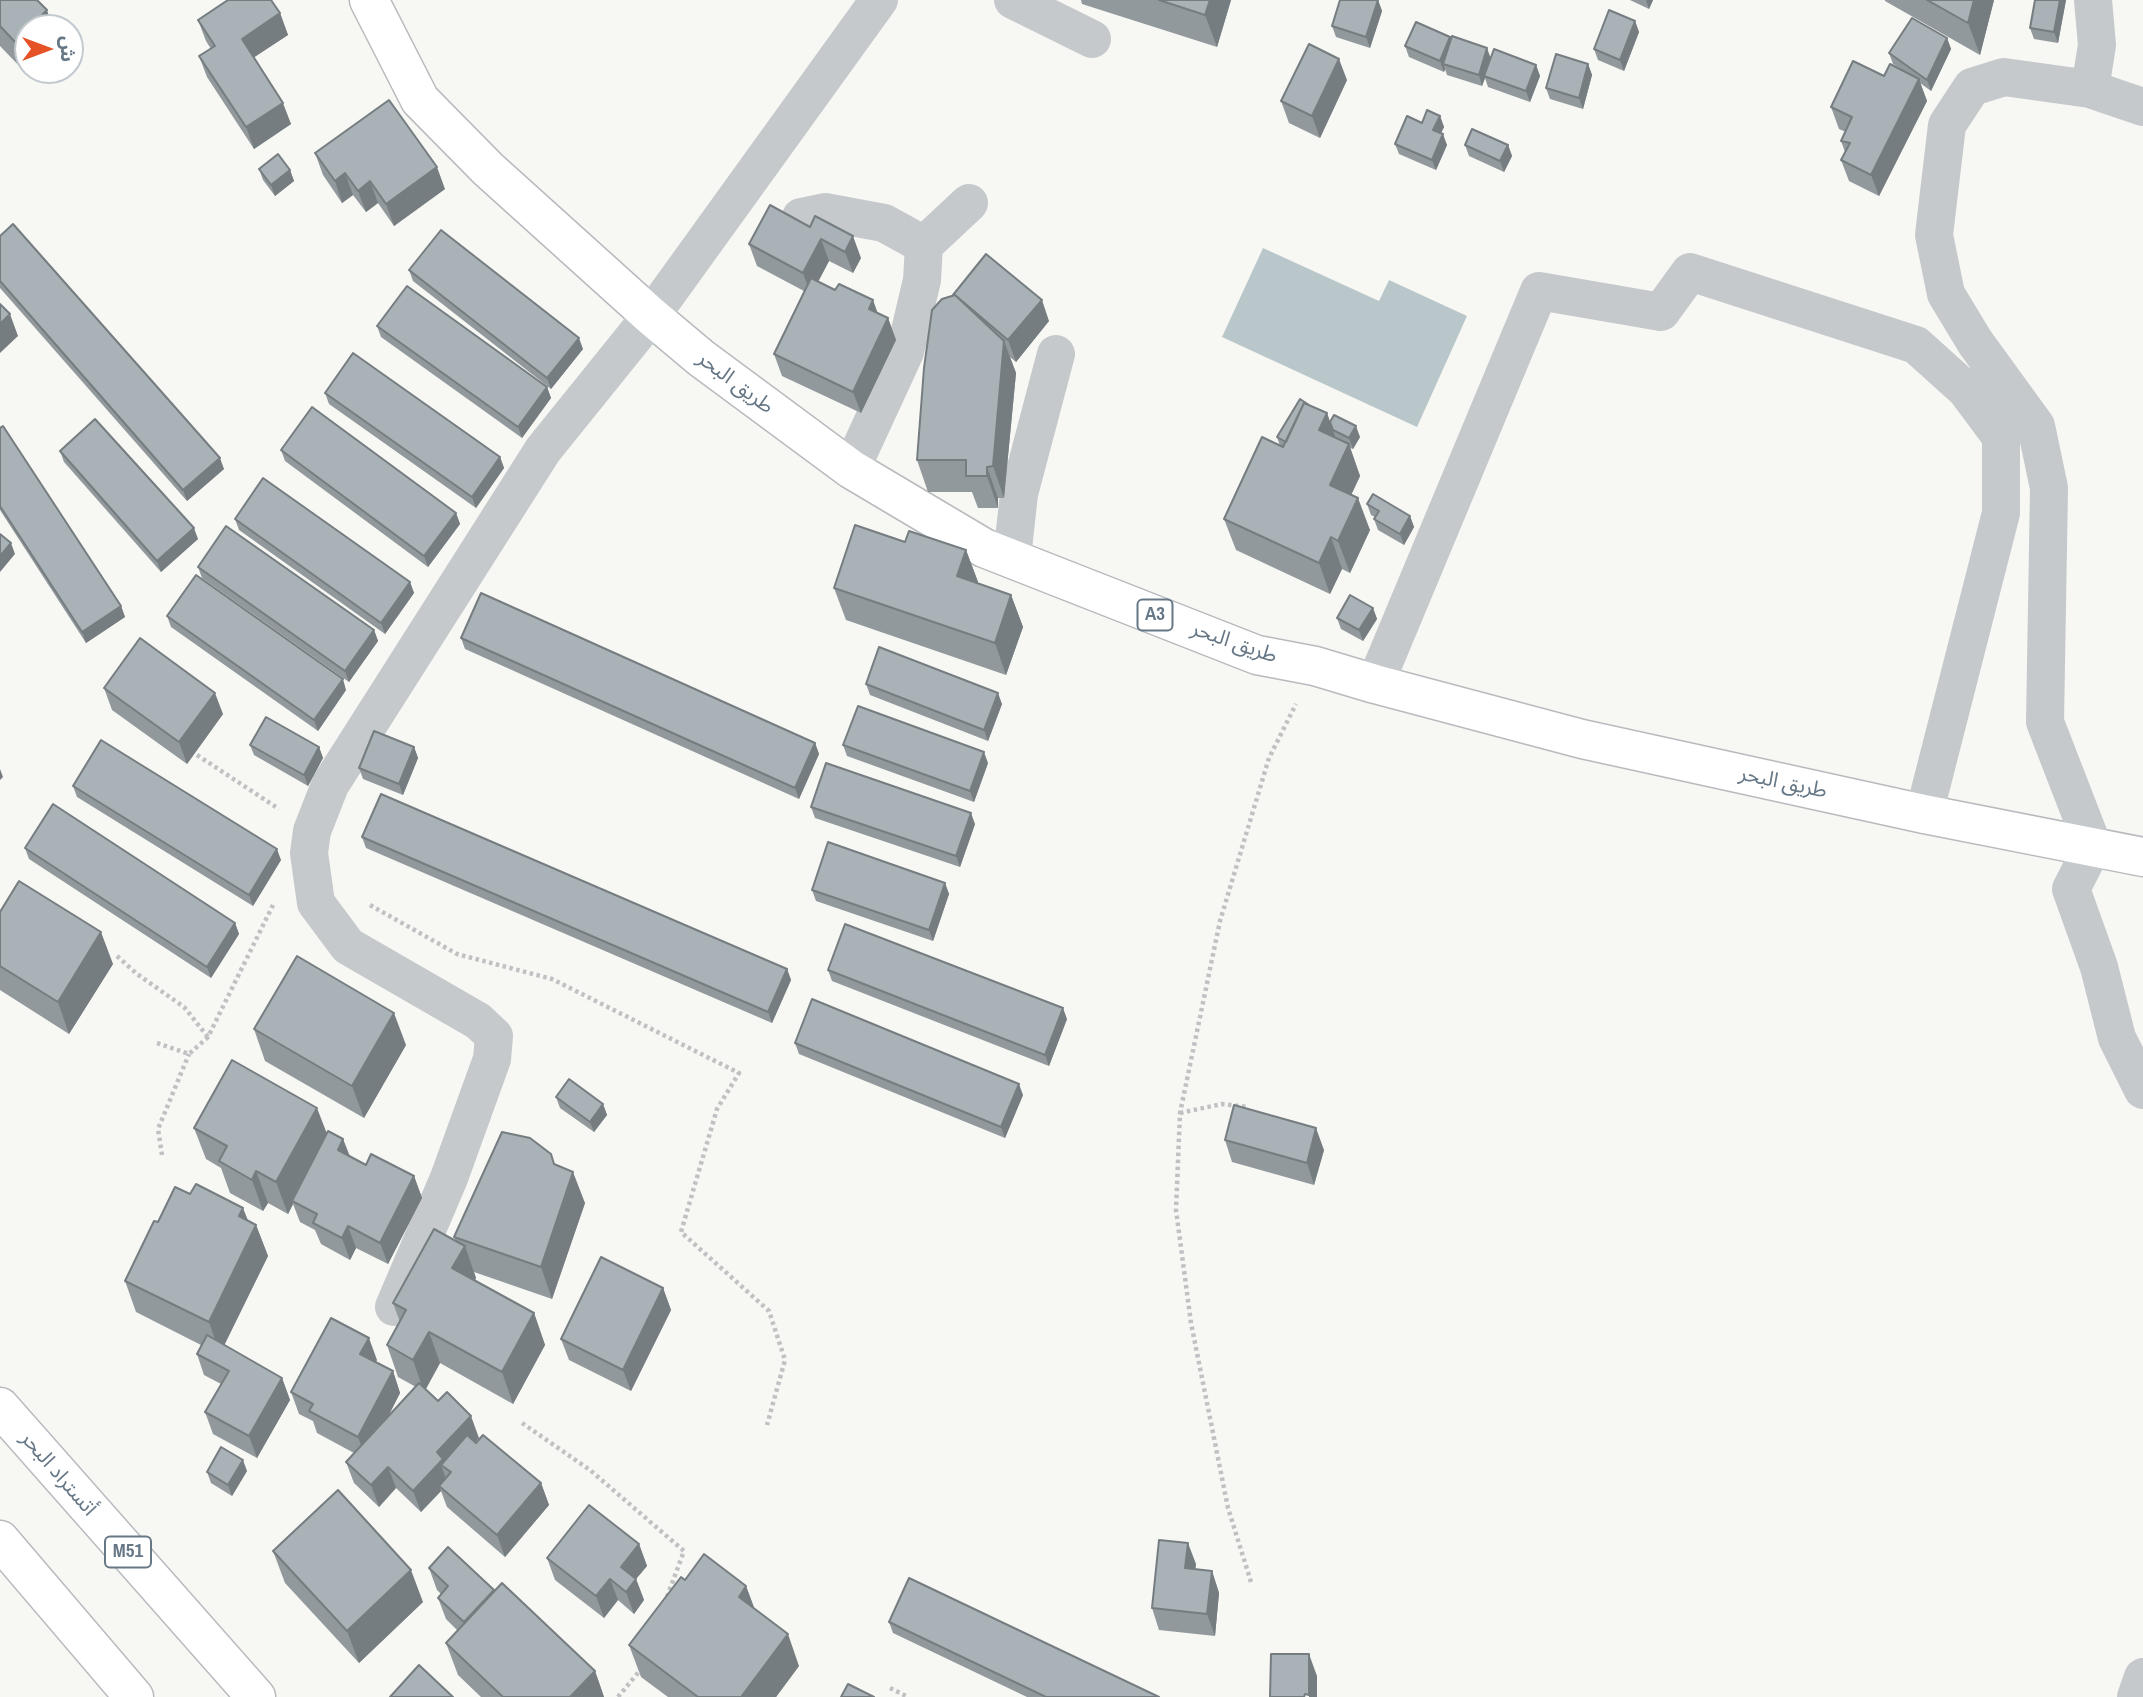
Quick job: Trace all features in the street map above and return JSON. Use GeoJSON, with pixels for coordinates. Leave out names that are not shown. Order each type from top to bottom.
{"type":"FeatureCollection","features":[{"type":"Feature","properties":{"kind":"highway","name":"طريق البحر"},"geometry":{"type":"LineString","coordinates":[[369,0],[420,100],[488,169],[651,316],[701,358],[851,469],[984,548],[1257,655],[1315,666],[1581,739],[1924,814],[2143,857]]}},
{"type":"Feature","properties":{"kind":"highway","name":"أتستراد البحر"},"geometry":{"type":"LineString","coordinates":[[0,1407],[256,1697]]}},
{"type":"Feature","properties":{"kind":"highway"},"geometry":{"type":"LineString","coordinates":[[0,1540],[134,1697]]}},
{"type":"Feature","properties":{"kind":"street"},"geometry":{"type":"LineString","coordinates":[[394,1307],[449,1178],[492,1059],[494,1036],[478,1021],[348,946],[316,903],[309,853],[312,831],[330,785],[543,450],[651,316],[879,0]]}},
{"type":"Feature","properties":{"kind":"street"},"geometry":{"type":"LineString","coordinates":[[1013,0],[1093,39]]}},
{"type":"Feature","properties":{"kind":"street"},"geometry":{"type":"LineString","coordinates":[[2090,89],[2097,45],[2093,0]]}},
{"type":"Feature","properties":{"kind":"street"},"geometry":{"type":"LineString","coordinates":[[2143,107],[2090,89],[2004,77],[1972,87],[1947,125],[1934,235],[1946,294],[1975,342],[2036,426],[2049,488],[2045,722],[2092,846],[2071,889],[2099,967],[2117,1038],[2143,1090]]}},
{"type":"Feature","properties":{"kind":"street"},"geometry":{"type":"LineString","coordinates":[[851,469],[905,352],[922,280],[924,245],[969,203]]}},
{"type":"Feature","properties":{"kind":"street"},"geometry":{"type":"LineString","coordinates":[[801,217],[825,212],[884,223],[924,245]]}},
{"type":"Feature","properties":{"kind":"street"},"geometry":{"type":"LineString","coordinates":[[1375,684],[1539,291],[1661,312],[1690,272],[1916,345],[1966,390],[2001,437],[2001,513],[1924,814]]}},
{"type":"Feature","properties":{"kind":"street"},"geometry":{"type":"LineString","coordinates":[[1012,558],[1019,494],[1056,354]]}},
{"type":"Feature","properties":{"kind":"street"},"geometry":{"type":"LineString","coordinates":[[2136,1697],[2143,1677]]}},
{"type":"Feature","properties":{"kind":"path"},"geometry":{"type":"LineString","coordinates":[[1251,1582],[1228,1508],[1192,1323],[1176,1210],[1180,1113],[1220,921],[1265,770],[1315,666]]}},
{"type":"Feature","properties":{"kind":"path"},"geometry":{"type":"LineString","coordinates":[[197,755],[312,831]]}},
{"type":"Feature","properties":{"kind":"path"},"geometry":{"type":"LineString","coordinates":[[117,956],[137,974],[184,1007],[208,1037]]}},
{"type":"Feature","properties":{"kind":"path"},"geometry":{"type":"LineString","coordinates":[[162,1155],[158,1129],[189,1054]]}},
{"type":"Feature","properties":{"kind":"path"},"geometry":{"type":"LineString","coordinates":[[1180,1113],[1222,1104],[1248,1107]]}},
{"type":"Feature","properties":{"kind":"path"},"geometry":{"type":"LineString","coordinates":[[522,1423],[590,1470],[684,1551],[665,1605]]}},
{"type":"Feature","properties":{"kind":"path"},"geometry":{"type":"LineString","coordinates":[[618,1697],[644,1665]]}},
{"type":"Feature","properties":{"kind":"path"},"geometry":{"type":"LineString","coordinates":[[890,1688],[908,1697]]}},
{"type":"Feature","properties":{"kind":"shaded area"},"geometry":{"type":"Polygon","coordinates":[[[1263,248],[1379,301],[1389,280],[1467,316],[1417,427],[1222,337],[1263,248]]]}},
{"type":"Feature","properties":{"kind":"building"},"geometry":{"type":"Polygon","coordinates":[[[0,0],[37,0],[47,10],[43,14],[14,14],[14,41],[0,26],[0,0]]]}},
{"type":"Feature","properties":{"kind":"building"},"geometry":{"type":"Polygon","coordinates":[[[228,0],[271,0],[280,13],[242,39],[283,103],[246,127],[199,56],[215,46],[198,20],[228,0]]]}},
{"type":"Feature","properties":{"kind":"building"},"geometry":{"type":"Polygon","coordinates":[[[1159,0],[1210,0],[1205,15],[1159,0]]]}},
{"type":"Feature","properties":{"kind":"building"},"geometry":{"type":"Polygon","coordinates":[[[1340,0],[1378,0],[1366,37],[1332,26],[1340,0]]]}},
{"type":"Feature","properties":{"kind":"building"},"geometry":{"type":"Polygon","coordinates":[[[1927,0],[1974,0],[1968,23],[1927,0]]]}},
{"type":"Feature","properties":{"kind":"building"},"geometry":{"type":"Polygon","coordinates":[[[2035,0],[2060,0],[2054,32],[2030,28],[2035,0]]]}},
{"type":"Feature","properties":{"kind":"building"},"geometry":{"type":"Polygon","coordinates":[[[1609,10],[1635,21],[1620,60],[1594,49],[1609,10]]]}},
{"type":"Feature","properties":{"kind":"building"},"geometry":{"type":"Polygon","coordinates":[[[1912,18],[1947,38],[1927,80],[1889,53],[1912,18]]]}},
{"type":"Feature","properties":{"kind":"building"},"geometry":{"type":"Polygon","coordinates":[[[1416,22],[1450,37],[1440,61],[1405,46],[1416,22]]]}},
{"type":"Feature","properties":{"kind":"building"},"geometry":{"type":"Polygon","coordinates":[[[1452,36],[1487,48],[1479,75],[1443,64],[1452,36]]]}},
{"type":"Feature","properties":{"kind":"building"},"geometry":{"type":"Polygon","coordinates":[[[1309,44],[1339,59],[1312,116],[1281,101],[1309,44]]]}},
{"type":"Feature","properties":{"kind":"building"},"geometry":{"type":"Polygon","coordinates":[[[1494,49],[1536,65],[1526,91],[1484,76],[1494,49]]]}},
{"type":"Feature","properties":{"kind":"building"},"geometry":{"type":"Polygon","coordinates":[[[1556,54],[1588,64],[1579,98],[1546,88],[1556,54]]]}},
{"type":"Feature","properties":{"kind":"building"},"geometry":{"type":"Polygon","coordinates":[[[1853,61],[1884,76],[1890,64],[1919,79],[1871,175],[1841,160],[1850,143],[1841,141],[1852,117],[1831,107],[1853,61]]]}},
{"type":"Feature","properties":{"kind":"building"},"geometry":{"type":"Polygon","coordinates":[[[389,100],[437,167],[386,204],[370,181],[358,191],[345,173],[335,181],[315,153],[389,100]]]}},
{"type":"Feature","properties":{"kind":"building"},"geometry":{"type":"Polygon","coordinates":[[[1427,110],[1440,116],[1433,130],[1443,134],[1432,160],[1395,144],[1407,116],[1422,123],[1427,110]]]}},
{"type":"Feature","properties":{"kind":"building"},"geometry":{"type":"Polygon","coordinates":[[[1472,129],[1508,145],[1500,161],[1465,145],[1472,129]]]}},
{"type":"Feature","properties":{"kind":"building"},"geometry":{"type":"Polygon","coordinates":[[[278,154],[290,170],[271,185],[259,169],[278,154]]]}},
{"type":"Feature","properties":{"kind":"building"},"geometry":{"type":"Polygon","coordinates":[[[770,205],[810,227],[815,216],[853,236],[845,252],[821,239],[803,273],[749,244],[770,205]]]}},
{"type":"Feature","properties":{"kind":"building"},"geometry":{"type":"Polygon","coordinates":[[[13,224],[220,458],[183,490],[0,281],[0,236],[13,224]]]}},
{"type":"Feature","properties":{"kind":"building"},"geometry":{"type":"Polygon","coordinates":[[[441,230],[579,338],[547,378],[409,270],[441,230]]]}},
{"type":"Feature","properties":{"kind":"building"},"geometry":{"type":"Polygon","coordinates":[[[986,254],[1042,300],[1008,340],[953,295],[986,254]]]}},
{"type":"Feature","properties":{"kind":"building"},"geometry":{"type":"Polygon","coordinates":[[[811,278],[835,290],[839,284],[873,300],[869,309],[888,318],[853,392],[774,354],[811,278]]]}},
{"type":"Feature","properties":{"kind":"building"},"geometry":{"type":"Polygon","coordinates":[[[407,286],[547,387],[518,427],[377,326],[407,286]]]}},
{"type":"Feature","properties":{"kind":"building"},"geometry":{"type":"Polygon","coordinates":[[[955,295],[1004,341],[993,466],[987,467],[987,476],[966,476],[966,460],[917,460],[924,368],[932,310],[942,299],[955,295]]]}},
{"type":"Feature","properties":{"kind":"building"},"geometry":{"type":"Polygon","coordinates":[[[0,304],[10,314],[0,324],[0,304]]]}},
{"type":"Feature","properties":{"kind":"building"},"geometry":{"type":"Polygon","coordinates":[[[353,353],[500,457],[472,497],[325,393],[353,353]]]}},
{"type":"Feature","properties":{"kind":"building"},"geometry":{"type":"Polygon","coordinates":[[[1300,399],[1309,405],[1304,403],[1286,442],[1277,437],[1300,399]]]}},
{"type":"Feature","properties":{"kind":"building"},"geometry":{"type":"Polygon","coordinates":[[[1304,403],[1327,413],[1319,430],[1349,444],[1330,485],[1358,498],[1338,541],[1331,537],[1319,563],[1224,519],[1262,437],[1283,447],[1304,403]]]}},
{"type":"Feature","properties":{"kind":"building"},"geometry":{"type":"Polygon","coordinates":[[[312,407],[456,513],[424,556],[281,450],[312,407]]]}},
{"type":"Feature","properties":{"kind":"building"},"geometry":{"type":"Polygon","coordinates":[[[1334,415],[1356,426],[1349,438],[1333,430],[1330,422],[1334,415]]]}},
{"type":"Feature","properties":{"kind":"building"},"geometry":{"type":"Polygon","coordinates":[[[95,419],[194,528],[157,561],[60,451],[95,419]]]}},
{"type":"Feature","properties":{"kind":"building"},"geometry":{"type":"Polygon","coordinates":[[[3,426],[121,606],[82,632],[0,506],[0,428],[3,426]]]}},
{"type":"Feature","properties":{"kind":"building"},"geometry":{"type":"Polygon","coordinates":[[[263,478],[410,582],[381,623],[235,519],[263,478]]]}},
{"type":"Feature","properties":{"kind":"building"},"geometry":{"type":"Polygon","coordinates":[[[1373,494],[1410,516],[1400,534],[1374,519],[1379,511],[1367,504],[1373,494]]]}},
{"type":"Feature","properties":{"kind":"building"},"geometry":{"type":"Polygon","coordinates":[[[855,525],[905,542],[909,531],[966,550],[957,576],[1011,595],[995,643],[834,588],[855,525]]]}},
{"type":"Feature","properties":{"kind":"building"},"geometry":{"type":"Polygon","coordinates":[[[226,526],[374,630],[345,671],[198,567],[226,526]]]}},
{"type":"Feature","properties":{"kind":"building"},"geometry":{"type":"Polygon","coordinates":[[[0,534],[11,543],[0,556],[0,534]]]}},
{"type":"Feature","properties":{"kind":"building"},"geometry":{"type":"Polygon","coordinates":[[[196,575],[343,679],[314,720],[167,616],[196,575]]]}},
{"type":"Feature","properties":{"kind":"building"},"geometry":{"type":"Polygon","coordinates":[[[481,593],[815,743],[795,788],[461,638],[481,593]]]}},
{"type":"Feature","properties":{"kind":"building"},"geometry":{"type":"Polygon","coordinates":[[[1350,595],[1373,608],[1359,630],[1337,618],[1350,595]]]}},
{"type":"Feature","properties":{"kind":"building"},"geometry":{"type":"Polygon","coordinates":[[[140,638],[215,693],[179,742],[104,688],[140,638]]]}},
{"type":"Feature","properties":{"kind":"building"},"geometry":{"type":"Polygon","coordinates":[[[879,647],[998,693],[984,730],[866,684],[879,647]]]}},
{"type":"Feature","properties":{"kind":"building"},"geometry":{"type":"Polygon","coordinates":[[[858,706],[984,752],[970,791],[843,745],[858,706]]]}},
{"type":"Feature","properties":{"kind":"building"},"geometry":{"type":"Polygon","coordinates":[[[266,717],[319,747],[304,775],[250,745],[266,717]]]}},
{"type":"Feature","properties":{"kind":"building"},"geometry":{"type":"Polygon","coordinates":[[[374,731],[414,747],[399,784],[359,768],[374,731]]]}},
{"type":"Feature","properties":{"kind":"building"},"geometry":{"type":"Polygon","coordinates":[[[101,740],[277,849],[249,895],[73,786],[101,740]]]}},
{"type":"Feature","properties":{"kind":"building"},"geometry":{"type":"Polygon","coordinates":[[[826,763],[971,813],[956,856],[811,807],[826,763]]]}},
{"type":"Feature","properties":{"kind":"building"},"geometry":{"type":"Polygon","coordinates":[[[381,794],[787,969],[768,1012],[362,837],[381,794]]]}},
{"type":"Feature","properties":{"kind":"building"},"geometry":{"type":"Polygon","coordinates":[[[53,804],[235,923],[207,967],[25,848],[53,804]]]}},
{"type":"Feature","properties":{"kind":"building"},"geometry":{"type":"Polygon","coordinates":[[[828,842],[945,883],[929,930],[812,890],[828,842]]]}},
{"type":"Feature","properties":{"kind":"building"},"geometry":{"type":"Polygon","coordinates":[[[19,881],[101,932],[58,1002],[0,966],[0,912],[19,881]]]}},
{"type":"Feature","properties":{"kind":"building"},"geometry":{"type":"Polygon","coordinates":[[[845,924],[1063,1008],[1045,1055],[828,970],[845,924]]]}},
{"type":"Feature","properties":{"kind":"building"},"geometry":{"type":"Polygon","coordinates":[[[297,956],[394,1013],[352,1086],[254,1029],[297,956]]]}},
{"type":"Feature","properties":{"kind":"building"},"geometry":{"type":"Polygon","coordinates":[[[812,999],[1019,1084],[1001,1127],[795,1043],[812,999]]]}},
{"type":"Feature","properties":{"kind":"building"},"geometry":{"type":"Polygon","coordinates":[[[232,1060],[317,1108],[276,1182],[256,1171],[252,1180],[219,1161],[227,1146],[194,1128],[232,1060]]]}},
{"type":"Feature","properties":{"kind":"building"},"geometry":{"type":"Polygon","coordinates":[[[569,1079],[603,1104],[590,1122],[556,1097],[569,1079]]]}},
{"type":"Feature","properties":{"kind":"building"},"geometry":{"type":"Polygon","coordinates":[[[1234,1105],[1316,1128],[1307,1163],[1225,1140],[1234,1105]]]}},
{"type":"Feature","properties":{"kind":"building"},"geometry":{"type":"Polygon","coordinates":[[[328,1131],[343,1139],[338,1150],[366,1165],[371,1154],[414,1176],[380,1243],[348,1226],[342,1238],[313,1223],[317,1214],[292,1201],[328,1131]]]}},
{"type":"Feature","properties":{"kind":"building"},"geometry":{"type":"Polygon","coordinates":[[[502,1132],[530,1138],[551,1154],[554,1164],[573,1172],[541,1267],[454,1237],[502,1132]]]}},
{"type":"Feature","properties":{"kind":"building"},"geometry":{"type":"Polygon","coordinates":[[[196,1184],[243,1208],[239,1216],[256,1225],[209,1322],[125,1281],[154,1221],[158,1222],[175,1187],[190,1194],[196,1184]]]}},
{"type":"Feature","properties":{"kind":"building"},"geometry":{"type":"Polygon","coordinates":[[[434,1229],[465,1246],[452,1268],[534,1313],[502,1372],[429,1332],[413,1360],[387,1345],[406,1310],[393,1303],[434,1229]]]}},
{"type":"Feature","properties":{"kind":"building"},"geometry":{"type":"Polygon","coordinates":[[[601,1257],[663,1288],[623,1370],[561,1339],[601,1257]]]}},
{"type":"Feature","properties":{"kind":"building"},"geometry":{"type":"Polygon","coordinates":[[[331,1318],[369,1338],[360,1354],[393,1371],[358,1437],[309,1411],[313,1404],[291,1392],[331,1318]]]}},
{"type":"Feature","properties":{"kind":"building"},"geometry":{"type":"Polygon","coordinates":[[[207,1335],[282,1378],[249,1436],[205,1412],[229,1371],[197,1354],[207,1335]]]}},
{"type":"Feature","properties":{"kind":"building"},"geometry":{"type":"Polygon","coordinates":[[[419,1383],[438,1401],[447,1392],[471,1416],[437,1452],[443,1459],[413,1491],[388,1467],[371,1485],[346,1462],[419,1383]]]}},
{"type":"Feature","properties":{"kind":"building"},"geometry":{"type":"Polygon","coordinates":[[[467,1435],[476,1443],[483,1435],[541,1483],[497,1535],[439,1486],[451,1472],[441,1465],[467,1435]]]}},
{"type":"Feature","properties":{"kind":"building"},"geometry":{"type":"Polygon","coordinates":[[[221,1447],[243,1460],[228,1485],[207,1472],[221,1447]]]}},
{"type":"Feature","properties":{"kind":"building"},"geometry":{"type":"Polygon","coordinates":[[[338,1490],[411,1570],[347,1631],[273,1551],[338,1490]]]}},
{"type":"Feature","properties":{"kind":"building"},"geometry":{"type":"Polygon","coordinates":[[[589,1505],[639,1544],[621,1567],[636,1579],[626,1592],[610,1579],[596,1596],[547,1558],[589,1505]]]}},
{"type":"Feature","properties":{"kind":"building"},"geometry":{"type":"Polygon","coordinates":[[[1159,1540],[1188,1543],[1185,1568],[1212,1571],[1207,1614],[1152,1608],[1159,1540]]]}},
{"type":"Feature","properties":{"kind":"building"},"geometry":{"type":"Polygon","coordinates":[[[448,1547],[494,1590],[464,1622],[438,1598],[448,1586],[429,1568],[448,1547]]]}},
{"type":"Feature","properties":{"kind":"building"},"geometry":{"type":"Polygon","coordinates":[[[704,1554],[746,1586],[739,1597],[788,1634],[741,1697],[698,1697],[629,1645],[681,1577],[685,1580],[704,1554]]]}},
{"type":"Feature","properties":{"kind":"building"},"geometry":{"type":"Polygon","coordinates":[[[909,1578],[1159,1697],[1046,1697],[889,1622],[909,1578]]]}},
{"type":"Feature","properties":{"kind":"building"},"geometry":{"type":"Polygon","coordinates":[[[502,1583],[595,1671],[570,1697],[503,1697],[446,1643],[502,1583]]]}},
{"type":"Feature","properties":{"kind":"building"},"geometry":{"type":"Polygon","coordinates":[[[1271,1654],[1309,1654],[1309,1695],[1270,1697],[1271,1654]]]}},
{"type":"Feature","properties":{"kind":"building"},"geometry":{"type":"Polygon","coordinates":[[[419,1665],[453,1697],[390,1697],[419,1665]]]}},
{"type":"Feature","properties":{"kind":"building"},"geometry":{"type":"Polygon","coordinates":[[[848,1684],[874,1697],[841,1697],[848,1684]]]}}]}
